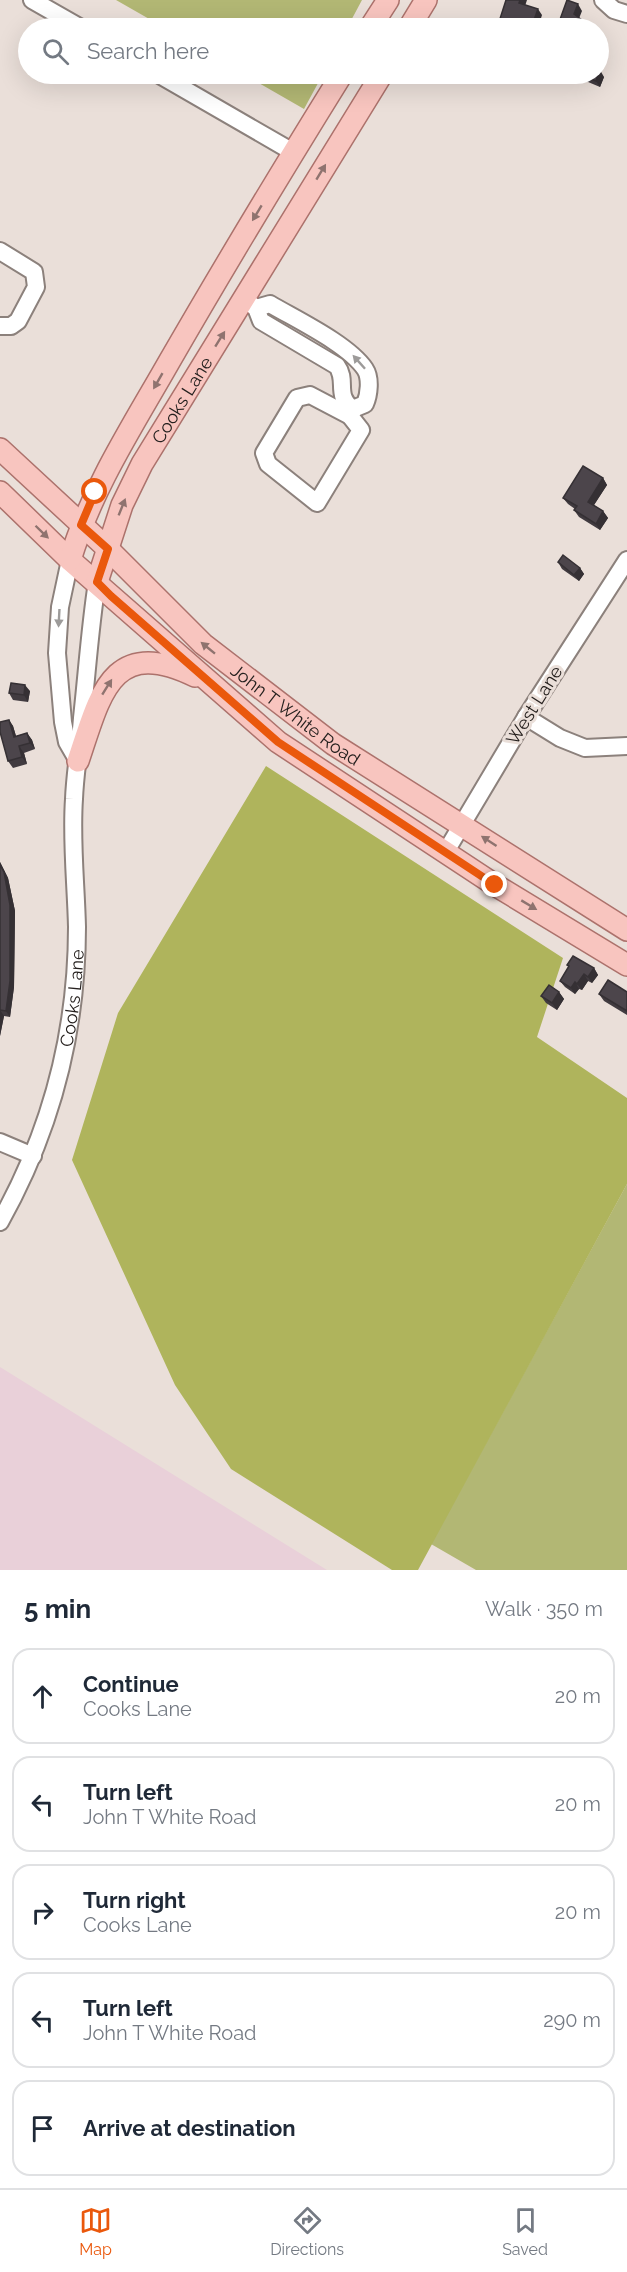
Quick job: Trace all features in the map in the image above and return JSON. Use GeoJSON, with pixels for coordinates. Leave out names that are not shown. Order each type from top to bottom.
{"type":"FeatureCollection","features":[{"type":"Feature","properties":{"kind":"main road"},"geometry":{"type":"LineString","coordinates":[[376,18],[388,0]]}},
{"type":"Feature","properties":{"kind":"main road"},"geometry":{"type":"LineString","coordinates":[[415,18],[426,0]]}},
{"type":"Feature","properties":{"kind":"main road","name":"Cooks Lane"},"geometry":{"type":"LineString","coordinates":[[70,560],[95,492],[119,448],[215,282],[336,84]]}},
{"type":"Feature","properties":{"kind":"main road","name":"Cooks Lane"},"geometry":{"type":"LineString","coordinates":[[97,582],[122,505],[142,464],[250,303],[372,84]]}},
{"type":"Feature","properties":{"kind":"main road"},"geometry":{"type":"LineString","coordinates":[[215,282],[250,303]]}},
{"type":"Feature","properties":{"kind":"main road","name":"John T White Road"},"geometry":{"type":"LineString","coordinates":[[0,449],[108,549],[203,644],[303,722],[333,744],[627,930]]}},
{"type":"Feature","properties":{"kind":"main road","name":"John T White Road"},"geometry":{"type":"LineString","coordinates":[[0,492],[70,560],[278,742],[445,853],[627,965]]}},
{"type":"Feature","properties":{"kind":"main road"},"geometry":{"type":"LineString","coordinates":[[78,761],[97,703],[110,680],[125,667],[148,662],[165,664],[215,686]]}},
{"type":"Feature","properties":{"kind":"street"},"geometry":{"type":"LineString","coordinates":[[32,0],[64,18]]}},
{"type":"Feature","properties":{"kind":"street"},"geometry":{"type":"LineString","coordinates":[[603,0],[614,10],[627,14]]}},
{"type":"Feature","properties":{"kind":"street"},"geometry":{"type":"LineString","coordinates":[[175,84],[293,152]]}},
{"type":"Feature","properties":{"kind":"street"},"geometry":{"type":"LineString","coordinates":[[0,251],[34,272],[36,287],[18,321],[10,326],[0,326]]}},
{"type":"Feature","properties":{"kind":"street"},"geometry":{"type":"LineString","coordinates":[[250,303],[270,304],[350,352],[367,371],[369,396],[365,404],[352,412]]}},
{"type":"Feature","properties":{"kind":"street"},"geometry":{"type":"LineString","coordinates":[[250,303],[261,321],[337,366],[341,372],[342,395],[352,412],[360,430],[317,502],[268,464],[264,453],[297,398],[310,395],[352,412]]}},
{"type":"Feature","properties":{"kind":"street","name":"Cooks Lane"},"geometry":{"type":"LineString","coordinates":[[70,560],[60,607],[57,653],[63,722],[67,742],[78,761]]}},
{"type":"Feature","properties":{"kind":"street","name":"West Lane"},"geometry":{"type":"LineString","coordinates":[[445,853],[526,717],[627,560]]}},
{"type":"Feature","properties":{"kind":"street","name":"Cooks Lane"},"geometry":{"type":"LineString","coordinates":[[0,1222],[33,1156],[58,1082],[73,1002],[77,928],[74,799],[91,620],[97,582]]}},
{"type":"Feature","properties":{"kind":"street"},"geometry":{"type":"LineString","coordinates":[[526,717],[560,738],[585,748],[627,746]]}},
{"type":"Feature","properties":{"kind":"street"},"geometry":{"type":"LineString","coordinates":[[0,1142],[33,1156]]}},
{"type":"Feature","properties":{"kind":"shaded area"},"geometry":{"type":"Polygon","coordinates":[[[0,1367],[327,1570],[0,1570],[0,1367]]]}},
{"type":"Feature","properties":{"kind":"green space"},"geometry":{"type":"Polygon","coordinates":[[[116,0],[362,0],[352,18],[148,18],[116,0]]]}},
{"type":"Feature","properties":{"kind":"green space"},"geometry":{"type":"Polygon","coordinates":[[[260,84],[318,84],[304,109],[260,84]]]}},
{"type":"Feature","properties":{"kind":"green space"},"geometry":{"type":"Polygon","coordinates":[[[266,766],[563,958],[537,1037],[627,1098],[627,1184],[418,1570],[392,1570],[231,1469],[175,1385],[72,1160],[118,1013],[266,766]]]}},
{"type":"Feature","properties":{"kind":"green space"},"geometry":{"type":"Polygon","coordinates":[[[627,1184],[627,1570],[476,1570],[431,1544],[627,1184]]]}},
{"type":"Feature","properties":{"kind":"building"},"geometry":{"type":"Polygon","coordinates":[[[506,0],[520,0],[519,3],[538,9],[535,18],[500,18],[506,0]]]}},
{"type":"Feature","properties":{"kind":"building"},"geometry":{"type":"Polygon","coordinates":[[[567,0],[578,4],[574,14],[579,18],[561,18],[567,0]]]}},
{"type":"Feature","properties":{"kind":"building"},"geometry":{"type":"Polygon","coordinates":[[[583,466],[603,478],[588,502],[603,511],[596,524],[574,510],[577,506],[563,498],[583,466]]]}},
{"type":"Feature","properties":{"kind":"building"},"geometry":{"type":"Polygon","coordinates":[[[563,555],[580,568],[574,575],[558,562],[563,555]]]}},
{"type":"Feature","properties":{"kind":"building"},"geometry":{"type":"Polygon","coordinates":[[[11,683],[25,685],[24,695],[9,693],[11,683]]]}},
{"type":"Feature","properties":{"kind":"building"},"geometry":{"type":"Polygon","coordinates":[[[9,720],[14,737],[27,733],[30,743],[19,746],[22,757],[8,761],[0,732],[0,722],[9,720]]]}},
{"type":"Feature","properties":{"kind":"building"},"geometry":{"type":"Polygon","coordinates":[[[0,865],[4,872],[10,905],[10,981],[6,1011],[0,1010],[0,865]]]}},
{"type":"Feature","properties":{"kind":"building"},"geometry":{"type":"Polygon","coordinates":[[[573,956],[594,968],[588,977],[584,974],[571,988],[560,981],[573,956]]]}},
{"type":"Feature","properties":{"kind":"building"},"geometry":{"type":"Polygon","coordinates":[[[608,980],[627,992],[627,1011],[599,994],[608,980]]]}},
{"type":"Feature","properties":{"kind":"building"},"geometry":{"type":"Polygon","coordinates":[[[549,985],[559,992],[552,1003],[541,996],[549,985]]]}},
{"type":"Feature","properties":{"kind":"route"},"geometry":{"type":"LineString","coordinates":[[95,492],[81,525],[108,549],[97,582],[111,596],[278,742],[495,885]]}}]}
